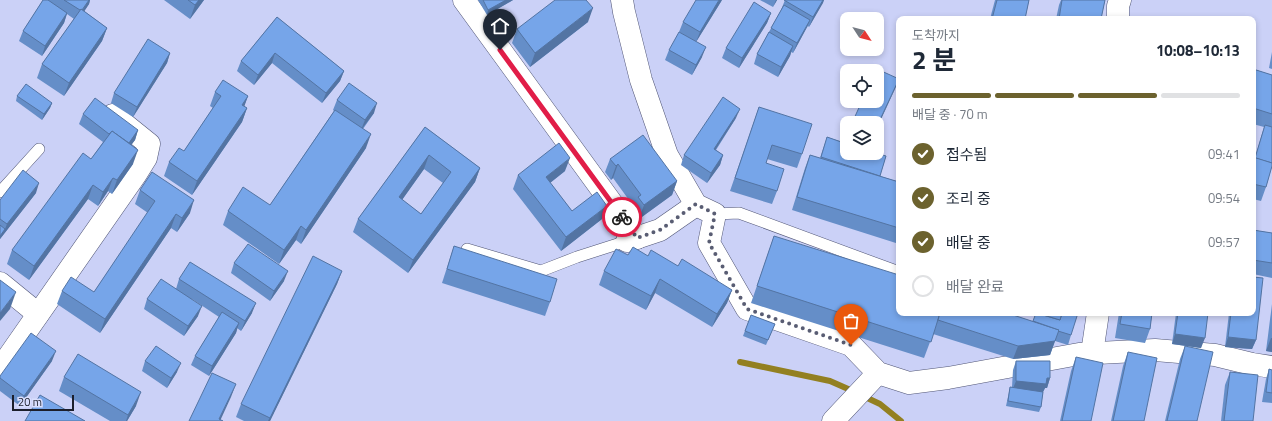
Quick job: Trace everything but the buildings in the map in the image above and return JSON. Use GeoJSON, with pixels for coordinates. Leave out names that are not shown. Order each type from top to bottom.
{"type":"FeatureCollection","features":[{"type":"Feature","properties":{"kind":"street"},"geometry":{"type":"LineString","coordinates":[[464,0],[632,239],[660,230],[705,209]]}},
{"type":"Feature","properties":{"kind":"street"},"geometry":{"type":"LineString","coordinates":[[622,0],[641,80],[667,155],[705,209],[709,243],[747,309],[851,345],[878,372],[909,383],[948,378],[1079,354],[1154,350],[1215,355],[1272,367]]}},
{"type":"Feature","properties":{"kind":"street"},"geometry":{"type":"LineString","coordinates":[[1118,16],[1118,6],[1120,0]]}},
{"type":"Feature","properties":{"kind":"street"},"geometry":{"type":"LineString","coordinates":[[0,369],[146,158],[149,144],[104,108]]}},
{"type":"Feature","properties":{"kind":"street"},"geometry":{"type":"LineString","coordinates":[[138,170],[157,182]]}},
{"type":"Feature","properties":{"kind":"street"},"geometry":{"type":"LineString","coordinates":[[0,283],[38,314]]}},
{"type":"Feature","properties":{"kind":"street"},"geometry":{"type":"LineString","coordinates":[[1092,353],[1098,316]]}},
{"type":"Feature","properties":{"kind":"street"},"geometry":{"type":"LineString","coordinates":[[833,421],[878,372]]}},
{"type":"Feature","properties":{"kind":"lane"},"geometry":{"type":"LineString","coordinates":[[0,192],[39,149]]}},
{"type":"Feature","properties":{"kind":"lane"},"geometry":{"type":"LineString","coordinates":[[705,209],[739,214],[896,271]]}},
{"type":"Feature","properties":{"kind":"lane"},"geometry":{"type":"LineString","coordinates":[[467,248],[541,271],[577,257],[632,239]]}},
{"type":"Feature","properties":{"kind":"waterway"},"geometry":{"type":"LineString","coordinates":[[740,362],[830,381],[855,392]]}},
{"type":"Feature","properties":{"kind":"waterway"},"geometry":{"type":"LineString","coordinates":[[863,396],[880,404],[901,421]]}},
{"type":"Feature","properties":{"kind":"way so far"},"geometry":{"type":"LineString","coordinates":[[622,217],[637,238],[660,230],[696,204],[715,214],[709,243],[747,309],[851,345]]}},
{"type":"Feature","properties":{"kind":"route"},"geometry":{"type":"LineString","coordinates":[[500,50],[622,217]]}}]}
